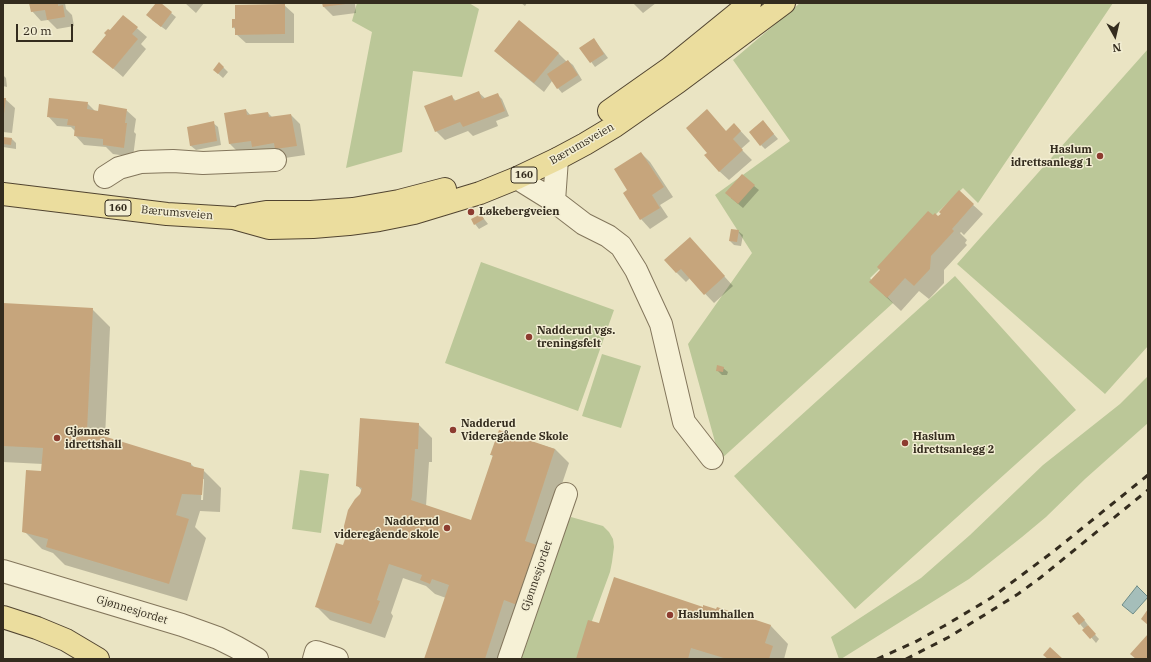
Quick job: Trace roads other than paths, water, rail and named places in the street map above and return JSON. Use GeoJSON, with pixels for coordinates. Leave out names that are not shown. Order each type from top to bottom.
{"type":"FeatureCollection","features":[{"type":"Feature","properties":{"kind":"main road","name":"Bærumsveien"},"geometry":{"type":"LineString","coordinates":[[233,218],[266,212],[310,212],[353,209],[399,201],[478,178],[520,161],[561,140],[606,114],[670,68],[750,3]]}},
{"type":"Feature","properties":{"kind":"main road","name":"Bærumsveien"},"geometry":{"type":"LineString","coordinates":[[3,194],[167,214],[233,218],[269,228],[313,227],[379,220],[414,213],[480,193],[518,178],[557,159],[615,126],[678,82],[784,3]]}},
{"type":"Feature","properties":{"kind":"main road"},"geometry":{"type":"LineString","coordinates":[[3,617],[37,628],[66,640],[98,659]]}},
{"type":"Feature","properties":{"kind":"street"},"geometry":{"type":"LineString","coordinates":[[554,201],[557,159]]}},
{"type":"Feature","properties":{"kind":"street"},"geometry":{"type":"LineString","coordinates":[[105,177],[119,168],[141,162],[275,160]]}},
{"type":"Feature","properties":{"kind":"street"},"geometry":{"type":"LineString","coordinates":[[518,178],[554,201],[584,224],[608,236],[621,246],[636,270],[661,324],[684,422],[712,458]]}},
{"type":"Feature","properties":{"kind":"street","name":"Gjønnesjordet"},"geometry":{"type":"LineString","coordinates":[[509,659],[566,494]]}},
{"type":"Feature","properties":{"kind":"street","name":"Gjønnesjordet"},"geometry":{"type":"LineString","coordinates":[[3,571],[195,629],[236,647],[257,659]]}},
{"type":"Feature","properties":{"kind":"street"},"geometry":{"type":"LineString","coordinates":[[314,659],[316,652],[337,659]]}},
{"type":"Feature","properties":{"kind":"water"},"geometry":{"type":"Polygon","coordinates":[[[1137,586],[1148,597],[1133,614],[1122,605],[1137,586]]]}},
{"type":"Feature","properties":{"kind":"railway"},"geometry":{"type":"LineString","coordinates":[[877,659],[915,642],[991,598],[1054,551],[1148,475]]}},
{"type":"Feature","properties":{"kind":"railway"},"geometry":{"type":"LineString","coordinates":[[906,659],[949,637],[1018,594],[1040,578],[1148,490]]}},
{"type":"Feature","properties":{"kind":"place","name":"Haslum idrettsanlegg 1"},"geometry":{"type":"Point","coordinates":[1100,156]}},
{"type":"Feature","properties":{"kind":"place","name":"Løkebergveien"},"geometry":{"type":"Point","coordinates":[471,212]}},
{"type":"Feature","properties":{"kind":"place","name":"Nadderud vgs. treningsfelt"},"geometry":{"type":"Point","coordinates":[529,337]}},
{"type":"Feature","properties":{"kind":"place","name":"Nadderud Videregående Skole"},"geometry":{"type":"Point","coordinates":[453,430]}},
{"type":"Feature","properties":{"kind":"place","name":"Gjønnes idrettshall"},"geometry":{"type":"Point","coordinates":[57,438]}},
{"type":"Feature","properties":{"kind":"place","name":"Haslum idrettsanlegg 2"},"geometry":{"type":"Point","coordinates":[905,443]}},
{"type":"Feature","properties":{"kind":"place","name":"Nadderud videregående skole"},"geometry":{"type":"Point","coordinates":[447,528]}},
{"type":"Feature","properties":{"kind":"place","name":"Haslumhallen"},"geometry":{"type":"Point","coordinates":[670,615]}}]}
